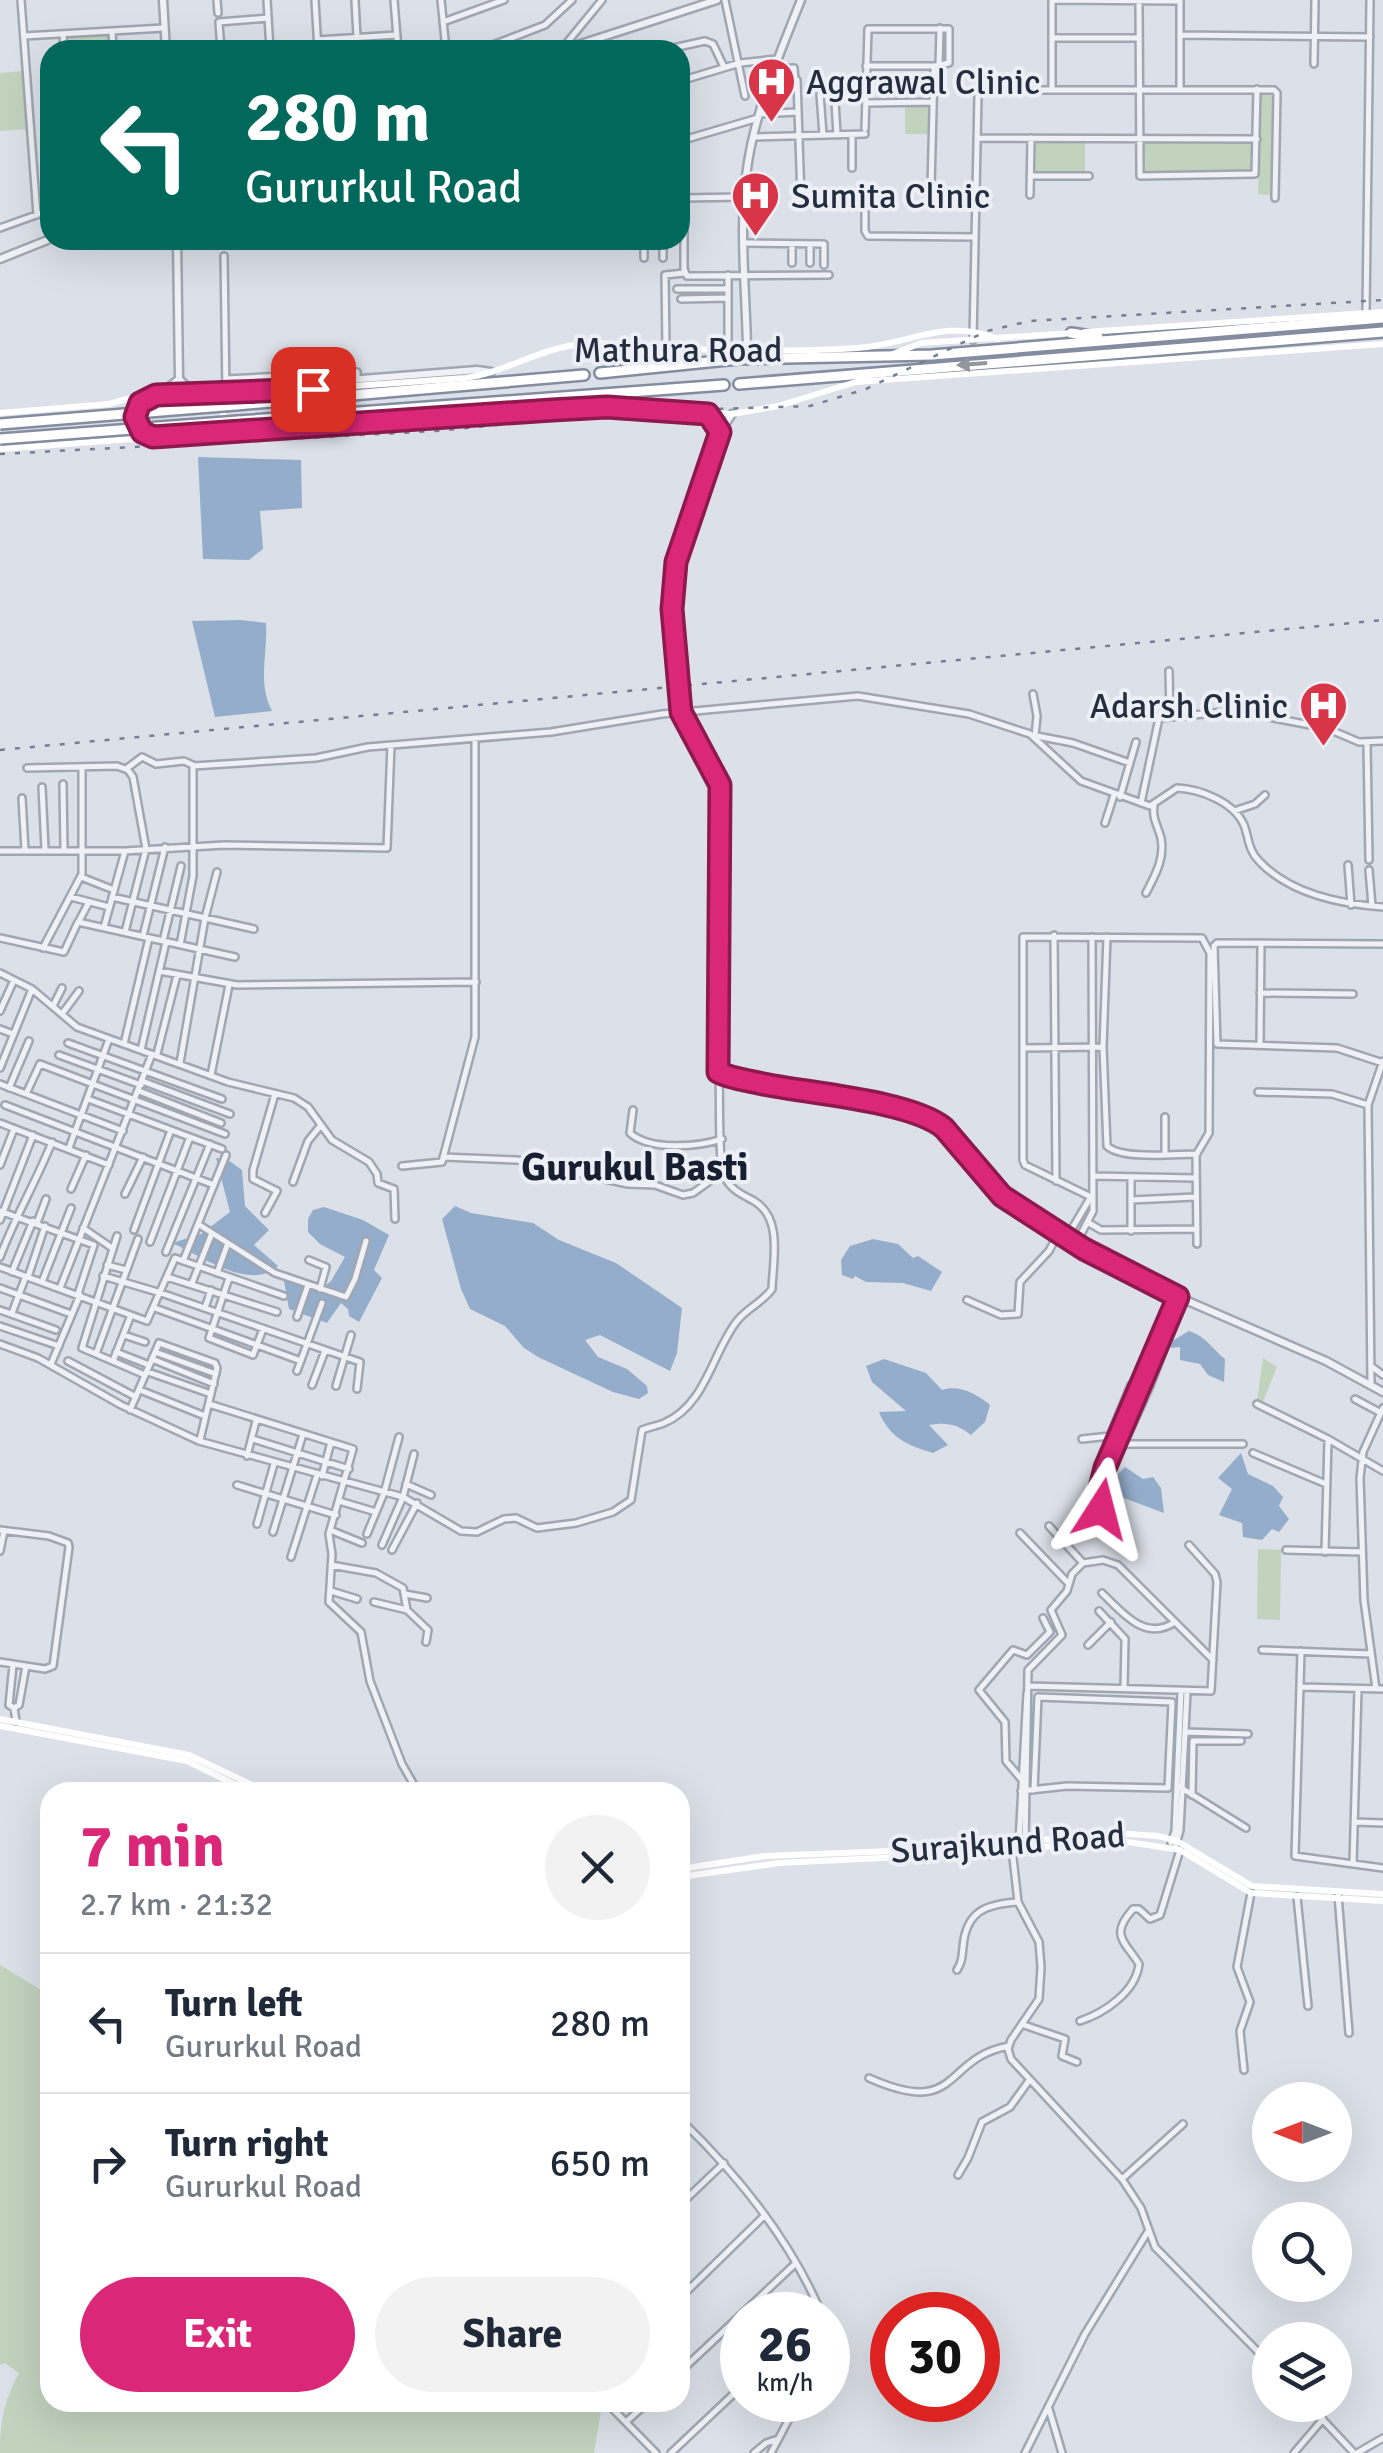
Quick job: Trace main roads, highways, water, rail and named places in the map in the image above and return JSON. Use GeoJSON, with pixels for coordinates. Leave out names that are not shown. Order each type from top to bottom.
{"type":"FeatureCollection","features":[{"type":"Feature","properties":{"kind":"highway","name":"Mathura Road"},"geometry":{"type":"LineString","coordinates":[[600,373],[738,358],[889,356],[1383,315]]}},
{"type":"Feature","properties":{"kind":"highway","name":"Mathura Road"},"geometry":{"type":"LineString","coordinates":[[740,384],[1383,332]]}},
{"type":"Feature","properties":{"kind":"highway"},"geometry":{"type":"LineString","coordinates":[[1071,333],[1113,339]]}},
{"type":"Feature","properties":{"kind":"highway","name":"Mathura Road"},"geometry":{"type":"LineString","coordinates":[[0,424],[584,375]]}},
{"type":"Feature","properties":{"kind":"highway","name":"Mathura Road"},"geometry":{"type":"LineString","coordinates":[[0,439],[724,385]]}},
{"type":"Feature","properties":{"kind":"main road"},"geometry":{"type":"LineString","coordinates":[[889,356],[920,343],[1366,313],[1383,315]]}},
{"type":"Feature","properties":{"kind":"main road","name":"Mathura Road"},"geometry":{"type":"LineString","coordinates":[[0,413],[108,404],[156,395],[245,392],[492,372],[571,345],[614,342],[666,348],[860,348],[925,334],[974,329],[998,339]]}},
{"type":"Feature","properties":{"kind":"main road"},"geometry":{"type":"LineString","coordinates":[[856,382],[1383,344]]}},
{"type":"Feature","properties":{"kind":"main road","name":"Mathura Road"},"geometry":{"type":"LineString","coordinates":[[0,448],[607,407],[732,414],[778,406],[856,382],[869,372]]}},
{"type":"Feature","properties":{"kind":"main road"},"geometry":{"type":"LineString","coordinates":[[205,393],[220,398],[224,412],[221,428],[208,433]]}},
{"type":"Feature","properties":{"kind":"main road"},"geometry":{"type":"LineString","coordinates":[[153,437],[142,432],[135,417],[140,403],[156,395]]}},
{"type":"Feature","properties":{"kind":"main road"},"geometry":{"type":"LineString","coordinates":[[0,1723],[189,1754],[246,1782]]}},
{"type":"Feature","properties":{"kind":"main road"},"geometry":{"type":"LineString","coordinates":[[16,1725],[187,1762],[229,1782]]}},
{"type":"Feature","properties":{"kind":"main road","name":"Surajkund Road"},"geometry":{"type":"LineString","coordinates":[[690,1872],[1107,1841],[1175,1845],[1252,1886],[1383,1897]]}},
{"type":"Feature","properties":{"kind":"main road","name":"Surajkund Road"},"geometry":{"type":"LineString","coordinates":[[1175,1845],[1251,1893],[1338,1895]]}},
{"type":"Feature","properties":{"kind":"water"},"geometry":{"type":"Polygon","coordinates":[[[198,457],[301,460],[302,508],[260,511],[263,549],[249,560],[203,559],[198,457]]]}},
{"type":"Feature","properties":{"kind":"water"},"geometry":{"type":"Polygon","coordinates":[[[192,621],[266,623],[264,679],[272,711],[215,717],[192,621]]]}},
{"type":"Feature","properties":{"kind":"water"},"geometry":{"type":"Polygon","coordinates":[[[216,1158],[228,1160],[242,1170],[245,1206],[269,1230],[254,1245],[278,1266],[267,1273],[240,1274],[172,1243],[201,1234],[230,1212],[216,1158]]]}},
{"type":"Feature","properties":{"kind":"water"},"geometry":{"type":"Polygon","coordinates":[[[455,1206],[471,1213],[533,1223],[559,1240],[616,1263],[682,1308],[677,1353],[670,1371],[600,1335],[585,1340],[598,1357],[627,1369],[647,1386],[648,1393],[639,1399],[613,1392],[538,1357],[524,1348],[505,1326],[470,1309],[442,1219],[455,1206]]]}},
{"type":"Feature","properties":{"kind":"water"},"geometry":{"type":"Polygon","coordinates":[[[324,1207],[363,1220],[389,1235],[374,1270],[382,1278],[359,1322],[349,1316],[341,1303],[327,1323],[289,1309],[284,1281],[320,1290],[331,1281],[345,1257],[320,1244],[308,1232],[313,1210],[324,1207]]]}},
{"type":"Feature","properties":{"kind":"water"},"geometry":{"type":"Polygon","coordinates":[[[873,1239],[898,1244],[913,1258],[918,1256],[942,1272],[931,1291],[842,1275],[841,1260],[850,1246],[873,1239]]]}},
{"type":"Feature","properties":{"kind":"water"},"geometry":{"type":"Polygon","coordinates":[[[1189,1331],[1225,1359],[1224,1382],[1208,1375],[1200,1364],[1180,1360],[1180,1347],[1171,1348],[1169,1343],[1189,1331]]]}},
{"type":"Feature","properties":{"kind":"water"},"geometry":{"type":"Polygon","coordinates":[[[884,1359],[926,1373],[942,1390],[961,1389],[979,1397],[990,1405],[985,1422],[971,1435],[952,1425],[929,1425],[948,1445],[933,1453],[900,1439],[879,1412],[906,1411],[872,1382],[866,1366],[884,1359]]]}},
{"type":"Feature","properties":{"kind":"water"},"geometry":{"type":"Polygon","coordinates":[[[1241,1453],[1248,1474],[1273,1486],[1283,1497],[1279,1506],[1289,1519],[1279,1532],[1272,1529],[1262,1540],[1243,1537],[1242,1523],[1219,1515],[1232,1489],[1218,1478],[1241,1453]]]}},
{"type":"Feature","properties":{"kind":"water"},"geometry":{"type":"Polygon","coordinates":[[[1125,1467],[1143,1479],[1153,1477],[1161,1488],[1164,1513],[1116,1495],[1118,1474],[1125,1467]]]}},
{"type":"Feature","properties":{"kind":"railway"},"geometry":{"type":"LineString","coordinates":[[0,454],[436,431],[625,412],[810,406],[866,389],[987,331],[1030,321],[1383,300]]}},
{"type":"Feature","properties":{"kind":"railway"},"geometry":{"type":"LineString","coordinates":[[0,750],[1383,620]]}},
{"type":"Feature","properties":{"kind":"place","name":"Aggrawal Clinic"},"geometry":{"type":"Point","coordinates":[771,124]}},
{"type":"Feature","properties":{"kind":"place","name":"Sumita Clinic"},"geometry":{"type":"Point","coordinates":[756,238]}},
{"type":"Feature","properties":{"kind":"place","name":"Adarsh Clinic"},"geometry":{"type":"Point","coordinates":[1323,748]}},
{"type":"Feature","properties":{"kind":"district","name":"Gurukul Basti"},"geometry":{"type":"Point","coordinates":[635,1167]}}]}
